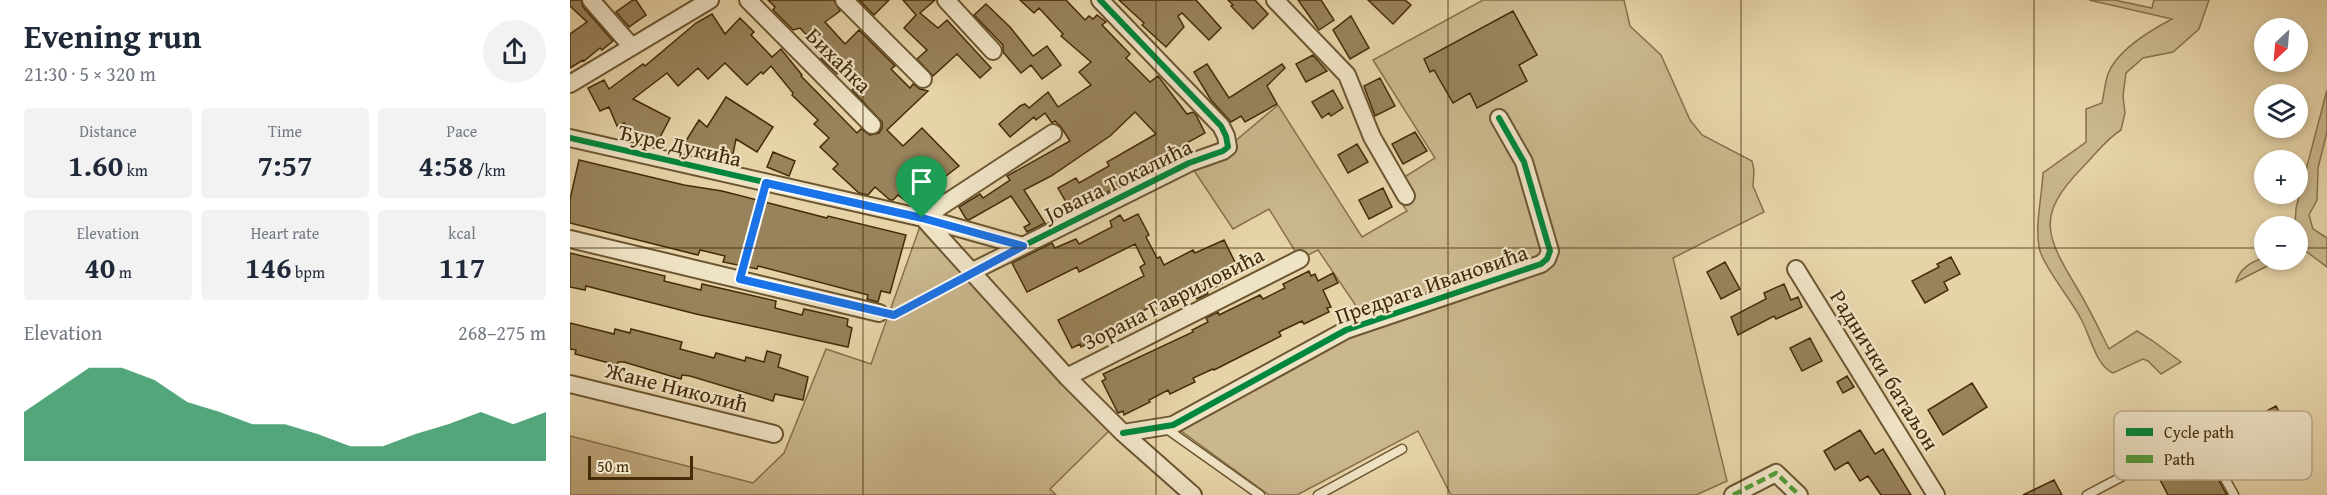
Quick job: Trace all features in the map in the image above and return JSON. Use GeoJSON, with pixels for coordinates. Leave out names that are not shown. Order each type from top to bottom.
{"type":"FeatureCollection","features":[{"type":"Feature","properties":{"kind":"street"},"geometry":{"type":"LineString","coordinates":[[591,0],[632,47]]}},
{"type":"Feature","properties":{"kind":"street"},"geometry":{"type":"LineString","coordinates":[[570,84],[710,0]]}},
{"type":"Feature","properties":{"kind":"street","name":"Бихаћка"},"geometry":{"type":"LineString","coordinates":[[748,0],[872,125]]}},
{"type":"Feature","properties":{"kind":"street"},"geometry":{"type":"LineString","coordinates":[[844,0],[923,79]]}},
{"type":"Feature","properties":{"kind":"street"},"geometry":{"type":"LineString","coordinates":[[946,0],[993,51]]}},
{"type":"Feature","properties":{"kind":"street","name":"Јована Токалића"},"geometry":{"type":"LineString","coordinates":[[971,272],[1189,163],[1223,151],[1228,147],[1221,126],[1100,0]]}},
{"type":"Feature","properties":{"kind":"street"},"geometry":{"type":"LineString","coordinates":[[1275,0],[1347,75],[1372,137],[1406,196]]}},
{"type":"Feature","properties":{"kind":"street","name":"Предрага Ивановића"},"geometry":{"type":"LineString","coordinates":[[1123,433],[1173,425],[1346,330],[1541,264],[1547,259],[1551,251],[1524,162],[1499,118]]}},
{"type":"Feature","properties":{"kind":"street"},"geometry":{"type":"LineString","coordinates":[[922,218],[1053,133]]}},
{"type":"Feature","properties":{"kind":"street","name":"Ђуре Дукића"},"geometry":{"type":"LineString","coordinates":[[570,138],[922,218]]}},
{"type":"Feature","properties":{"kind":"street"},"geometry":{"type":"LineString","coordinates":[[922,218],[1023,246]]}},
{"type":"Feature","properties":{"kind":"street"},"geometry":{"type":"LineString","coordinates":[[922,218],[1067,377],[1123,433],[1193,495]]}},
{"type":"Feature","properties":{"kind":"street"},"geometry":{"type":"LineString","coordinates":[[570,239],[879,313]]}},
{"type":"Feature","properties":{"kind":"street","name":"Зорана Гавриловића"},"geometry":{"type":"LineString","coordinates":[[1067,377],[1300,260]]}},
{"type":"Feature","properties":{"kind":"street","name":"Раднички батаљон"},"geometry":{"type":"LineString","coordinates":[[1796,269],[1936,495]]}},
{"type":"Feature","properties":{"kind":"street","name":"Жане Николић"},"geometry":{"type":"LineString","coordinates":[[570,384],[774,434]]}},
{"type":"Feature","properties":{"kind":"street"},"geometry":{"type":"LineString","coordinates":[[1733,495],[1776,473],[1799,495]]}},
{"type":"Feature","properties":{"kind":"lane"},"geometry":{"type":"LineString","coordinates":[[1164,426],[1260,495]]}},
{"type":"Feature","properties":{"kind":"lane"},"geometry":{"type":"LineString","coordinates":[[1318,495],[1402,449]]}},
{"type":"Feature","properties":{"kind":"lane"},"geometry":{"type":"LineString","coordinates":[[2087,495],[2116,480]]}},
{"type":"Feature","properties":{"kind":"lane"},"geometry":{"type":"LineString","coordinates":[[2226,480],[2234,495]]}},
{"type":"Feature","properties":{"kind":"path"},"geometry":{"type":"LineString","coordinates":[[740,279],[766,183]]}},
{"type":"Feature","properties":{"kind":"path"},"geometry":{"type":"LineString","coordinates":[[879,313],[894,315],[902,312],[971,272]]}},
{"type":"Feature","properties":{"kind":"shaded area"},"geometry":{"type":"Polygon","coordinates":[[[1483,0],[1624,0],[1630,26],[1661,55],[1690,120],[1702,135],[1752,161],[1753,186],[1764,212],[1673,258],[1727,481],[1696,495],[1451,495],[1418,431],[1297,495],[1269,495],[1173,425],[1365,319],[1318,250],[1300,259],[1269,209],[1233,229],[1189,163],[1228,147],[1278,105],[1362,237],[1407,211],[1390,186],[1435,158],[1373,60],[1483,0]]]}},
{"type":"Feature","properties":{"kind":"shaded area"},"geometry":{"type":"Polygon","coordinates":[[[2089,0],[2114,0],[2152,8],[2154,0],[2209,0],[2199,29],[2173,52],[2143,58],[2126,73],[2123,96],[2125,113],[2121,130],[2105,143],[2067,185],[2057,200],[2050,226],[2058,254],[2109,349],[2137,331],[2181,362],[2161,374],[2143,359],[2113,373],[2102,364],[2081,319],[2045,262],[2039,247],[2038,219],[2043,173],[2086,142],[2086,109],[2102,103],[2105,84],[2112,65],[2145,35],[2172,19],[2089,0]]]}},
{"type":"Feature","properties":{"kind":"shaded area"},"geometry":{"type":"Polygon","coordinates":[[[2327,90],[2327,132],[2318,168],[2317,200],[2309,215],[2313,229],[2327,238],[2327,267],[2308,253],[2308,216],[2296,216],[2297,204],[2308,204],[2308,162],[2327,90]]]}},
{"type":"Feature","properties":{"kind":"shaded area"},"geometry":{"type":"Polygon","coordinates":[[[923,218],[1109,431],[1050,489],[1056,495],[570,495],[570,436],[753,483],[784,453],[826,349],[871,364],[923,218]]]}},
{"type":"Feature","properties":{"kind":"shaded area"},"geometry":{"type":"Polygon","coordinates":[[[2254,262],[2254,270],[2259,270],[2236,282],[2240,273],[2254,262]]]}},
{"type":"Feature","properties":{"kind":"building"},"geometry":{"type":"Polygon","coordinates":[[[570,0],[581,0],[583,7],[613,41],[570,68],[570,34],[587,22],[570,6],[570,0]]]}},
{"type":"Feature","properties":{"kind":"building"},"geometry":{"type":"Polygon","coordinates":[[[636,0],[646,15],[629,27],[616,12],[636,0]]]}},
{"type":"Feature","properties":{"kind":"building"},"geometry":{"type":"Polygon","coordinates":[[[768,0],[834,0],[840,11],[825,22],[845,44],[859,30],[895,66],[891,69],[910,88],[913,84],[928,91],[887,130],[903,146],[922,128],[959,166],[929,189],[933,193],[922,206],[910,204],[898,195],[890,200],[875,187],[868,195],[859,193],[833,169],[838,164],[820,147],[829,138],[814,124],[818,120],[792,95],[793,93],[771,66],[747,85],[725,63],[708,79],[698,68],[678,86],[667,73],[633,99],[670,118],[657,143],[631,130],[624,123],[617,126],[609,107],[600,111],[588,88],[604,80],[609,89],[643,64],[645,66],[696,23],[712,14],[725,34],[740,18],[754,32],[751,35],[772,57],[781,49],[801,76],[857,133],[861,129],[870,135],[879,133],[882,122],[852,90],[857,85],[842,69],[837,74],[821,59],[823,58],[812,46],[815,44],[800,28],[793,30],[773,10],[775,7],[768,0]]]}},
{"type":"Feature","properties":{"kind":"building"},"geometry":{"type":"Polygon","coordinates":[[[859,0],[889,0],[874,15],[859,0]]]}},
{"type":"Feature","properties":{"kind":"building"},"geometry":{"type":"Polygon","coordinates":[[[903,0],[935,0],[920,13],[938,28],[947,20],[991,68],[980,78],[957,54],[933,76],[917,59],[927,50],[904,28],[916,15],[903,0]]]}},
{"type":"Feature","properties":{"kind":"building"},"geometry":{"type":"Polygon","coordinates":[[[1020,0],[1066,0],[1085,20],[1089,16],[1093,19],[1097,15],[1106,22],[1102,25],[1130,54],[1126,58],[1150,82],[1158,76],[1187,114],[1193,112],[1196,115],[1205,133],[1181,146],[1184,148],[1142,171],[1144,174],[1094,199],[1092,196],[1070,209],[1058,188],[1076,178],[1079,183],[1109,166],[1107,162],[1156,134],[1135,112],[1110,136],[1051,176],[1024,190],[1045,223],[1027,232],[1024,227],[1030,224],[1011,196],[969,220],[959,207],[980,194],[983,198],[1010,180],[1007,176],[1070,141],[1061,127],[1055,121],[1052,123],[1045,113],[1036,120],[1034,117],[1010,137],[999,124],[1020,106],[1025,104],[1029,108],[1048,92],[1058,107],[1091,85],[1079,72],[1091,62],[1061,36],[1063,34],[1039,8],[1034,13],[1020,0]]]}},
{"type":"Feature","properties":{"kind":"building"},"geometry":{"type":"Polygon","coordinates":[[[1119,0],[1196,0],[1221,28],[1209,40],[1182,13],[1178,16],[1184,27],[1166,47],[1119,0]]]}},
{"type":"Feature","properties":{"kind":"building"},"geometry":{"type":"Polygon","coordinates":[[[1228,0],[1255,0],[1268,14],[1253,29],[1228,0]]]}},
{"type":"Feature","properties":{"kind":"building"},"geometry":{"type":"Polygon","coordinates":[[[1298,0],[1321,0],[1334,20],[1319,30],[1298,0]]]}},
{"type":"Feature","properties":{"kind":"building"},"geometry":{"type":"Polygon","coordinates":[[[1368,0],[1405,0],[1411,5],[1393,24],[1368,0]]]}},
{"type":"Feature","properties":{"kind":"building"},"geometry":{"type":"Polygon","coordinates":[[[986,4],[1010,27],[1033,56],[1047,46],[1061,65],[1042,79],[1031,65],[1021,73],[1003,52],[1003,45],[974,15],[986,4]]]}},
{"type":"Feature","properties":{"kind":"building"},"geometry":{"type":"Polygon","coordinates":[[[1513,11],[1537,55],[1519,65],[1527,81],[1477,108],[1470,93],[1453,103],[1434,70],[1430,72],[1424,59],[1513,11]]]}},
{"type":"Feature","properties":{"kind":"building"},"geometry":{"type":"Polygon","coordinates":[[[1351,16],[1369,48],[1350,59],[1333,30],[1351,16]]]}},
{"type":"Feature","properties":{"kind":"building"},"geometry":{"type":"Polygon","coordinates":[[[1313,55],[1327,71],[1306,82],[1296,64],[1313,55]]]}},
{"type":"Feature","properties":{"kind":"building"},"geometry":{"type":"Polygon","coordinates":[[[1207,64],[1229,98],[1282,64],[1285,68],[1267,86],[1277,104],[1245,122],[1241,116],[1231,122],[1211,100],[1194,72],[1207,64]]]}},
{"type":"Feature","properties":{"kind":"building"},"geometry":{"type":"Polygon","coordinates":[[[1380,78],[1395,106],[1375,116],[1364,86],[1380,78]]]}},
{"type":"Feature","properties":{"kind":"building"},"geometry":{"type":"Polygon","coordinates":[[[1333,90],[1343,108],[1331,116],[1329,113],[1322,118],[1312,102],[1333,90]]]}},
{"type":"Feature","properties":{"kind":"building"},"geometry":{"type":"Polygon","coordinates":[[[726,97],[773,127],[757,152],[736,139],[731,164],[708,158],[684,144],[699,120],[707,127],[726,97]]]}},
{"type":"Feature","properties":{"kind":"building"},"geometry":{"type":"Polygon","coordinates":[[[1415,132],[1427,151],[1403,164],[1392,144],[1415,132]]]}},
{"type":"Feature","properties":{"kind":"building"},"geometry":{"type":"Polygon","coordinates":[[[1357,144],[1368,162],[1348,173],[1338,155],[1357,144]]]}},
{"type":"Feature","properties":{"kind":"building"},"geometry":{"type":"Polygon","coordinates":[[[773,152],[795,161],[789,176],[767,167],[773,152]]]}},
{"type":"Feature","properties":{"kind":"building"},"geometry":{"type":"Polygon","coordinates":[[[579,160],[906,235],[890,293],[881,291],[878,302],[867,299],[868,295],[758,266],[757,269],[723,262],[725,256],[700,250],[698,255],[570,223],[570,199],[579,160]]]}},
{"type":"Feature","properties":{"kind":"building"},"geometry":{"type":"Polygon","coordinates":[[[1383,188],[1392,207],[1369,219],[1359,200],[1383,188]]]}},
{"type":"Feature","properties":{"kind":"building"},"geometry":{"type":"Polygon","coordinates":[[[1138,214],[1149,235],[1146,237],[1157,258],[1160,257],[1164,265],[1193,250],[1195,253],[1224,240],[1237,266],[1223,273],[1226,277],[1220,280],[1222,284],[1207,291],[1208,294],[1197,299],[1195,295],[1181,303],[1179,298],[1164,305],[1162,301],[1131,317],[1133,320],[1130,321],[1131,325],[1108,338],[1096,344],[1094,340],[1081,347],[1080,344],[1072,348],[1058,320],[1144,276],[1140,267],[1145,264],[1135,244],[1079,272],[1077,267],[1027,292],[1012,263],[1052,243],[1055,248],[1076,239],[1079,244],[1112,227],[1110,221],[1120,215],[1124,221],[1138,214]]]}},
{"type":"Feature","properties":{"kind":"building"},"geometry":{"type":"Polygon","coordinates":[[[570,253],[665,276],[664,281],[701,290],[702,284],[776,301],[775,308],[802,315],[804,309],[848,319],[847,326],[852,328],[848,347],[696,314],[586,286],[585,290],[570,287],[570,253]]]}},
{"type":"Feature","properties":{"kind":"building"},"geometry":{"type":"Polygon","coordinates":[[[1951,257],[1960,274],[1944,282],[1948,290],[1925,303],[1912,281],[1939,267],[1937,264],[1951,257]]]}},
{"type":"Feature","properties":{"kind":"building"},"geometry":{"type":"Polygon","coordinates":[[[1725,262],[1740,289],[1721,299],[1707,272],[1725,262]]]}},
{"type":"Feature","properties":{"kind":"building"},"geometry":{"type":"Polygon","coordinates":[[[1309,271],[1311,276],[1315,274],[1318,281],[1333,273],[1338,283],[1323,290],[1331,307],[1327,308],[1329,312],[1304,324],[1302,321],[1279,332],[1281,336],[1214,370],[1193,378],[1195,382],[1170,394],[1168,390],[1124,415],[1123,411],[1118,413],[1102,381],[1106,379],[1103,374],[1193,332],[1192,330],[1208,322],[1206,318],[1218,312],[1219,315],[1260,295],[1263,299],[1285,288],[1283,284],[1309,271]]]}},
{"type":"Feature","properties":{"kind":"building"},"geometry":{"type":"Polygon","coordinates":[[[1784,284],[1791,300],[1798,297],[1802,307],[1776,319],[1774,316],[1738,335],[1731,317],[1766,299],[1764,293],[1784,284]]]}},
{"type":"Feature","properties":{"kind":"building"},"geometry":{"type":"Polygon","coordinates":[[[570,323],[614,334],[615,329],[630,333],[631,329],[682,342],[680,349],[714,358],[716,353],[745,361],[746,357],[764,362],[767,351],[781,355],[778,367],[808,377],[803,400],[775,394],[773,401],[690,376],[682,375],[681,379],[624,362],[618,362],[617,365],[575,354],[576,350],[570,349],[570,323]]]}},
{"type":"Feature","properties":{"kind":"building"},"geometry":{"type":"Polygon","coordinates":[[[1810,338],[1822,361],[1802,371],[1790,348],[1810,338]]]}},
{"type":"Feature","properties":{"kind":"building"},"geometry":{"type":"Polygon","coordinates":[[[1847,376],[1854,387],[1843,393],[1837,382],[1847,376]]]}},
{"type":"Feature","properties":{"kind":"building"},"geometry":{"type":"Polygon","coordinates":[[[1972,383],[1987,407],[1943,435],[1928,410],[1972,383]]]}},
{"type":"Feature","properties":{"kind":"building"},"geometry":{"type":"Polygon","coordinates":[[[2276,406],[2279,411],[2266,411],[2276,406]]]}},
{"type":"Feature","properties":{"kind":"building"},"geometry":{"type":"Polygon","coordinates":[[[1860,430],[1875,454],[1883,449],[1911,495],[1881,495],[1868,476],[1860,481],[1848,462],[1835,470],[1824,451],[1860,430]]]}},
{"type":"Feature","properties":{"kind":"building"},"geometry":{"type":"Polygon","coordinates":[[[2054,480],[2062,495],[2023,495],[2054,480]]]}},
{"type":"Feature","properties":{"kind":"building"},"geometry":{"type":"Polygon","coordinates":[[[2160,480],[2218,480],[2227,495],[2168,495],[2160,480]]]}},
{"type":"Feature","properties":{"kind":"marked path"},"geometry":{"type":"LineString","coordinates":[[1733,495],[1776,473],[1799,495]]}},
{"type":"Feature","properties":{"kind":"cycle path"},"geometry":{"type":"LineString","coordinates":[[971,272],[1189,163],[1223,151],[1228,147],[1221,126],[1100,0]]}},
{"type":"Feature","properties":{"kind":"cycle path"},"geometry":{"type":"LineString","coordinates":[[1123,433],[1173,425],[1346,330],[1541,264],[1547,259],[1550,251],[1524,162],[1499,118]]}},
{"type":"Feature","properties":{"kind":"cycle path"},"geometry":{"type":"LineString","coordinates":[[570,138],[923,218],[1023,246]]}},
{"type":"Feature","properties":{"kind":"route"},"geometry":{"type":"LineString","coordinates":[[766,183],[922,218],[1023,246],[894,315],[740,279],[766,183]]}}]}
